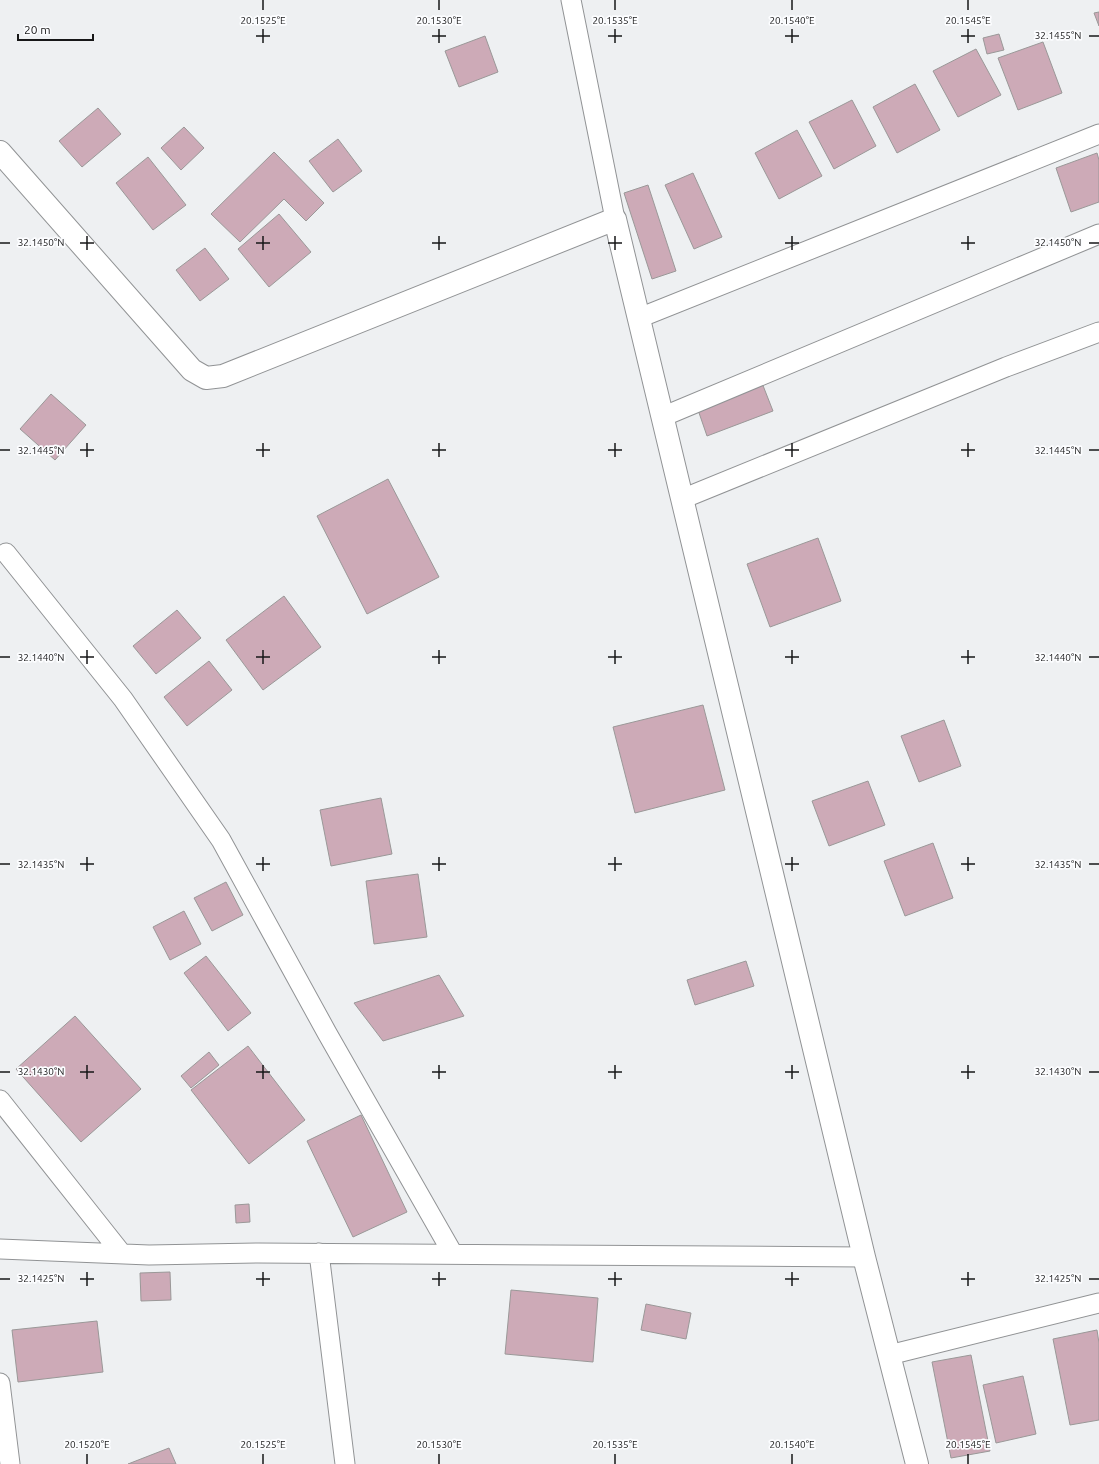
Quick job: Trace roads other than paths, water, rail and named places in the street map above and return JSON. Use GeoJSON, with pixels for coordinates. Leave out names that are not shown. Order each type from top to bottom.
{"type":"FeatureCollection","features":[{"type":"Feature","properties":{"kind":"street"},"geometry":{"type":"LineString","coordinates":[[571,0],[615,219],[864,1257],[917,1464]]}},
{"type":"Feature","properties":{"kind":"street"},"geometry":{"type":"LineString","coordinates":[[639,318],[1099,134]]}},
{"type":"Feature","properties":{"kind":"street"},"geometry":{"type":"LineString","coordinates":[[0,152],[192,370],[206,378],[223,376],[615,219]]}},
{"type":"Feature","properties":{"kind":"street"},"geometry":{"type":"LineString","coordinates":[[662,417],[1099,234]]}},
{"type":"Feature","properties":{"kind":"street"},"geometry":{"type":"LineString","coordinates":[[682,499],[1006,367],[1099,332]]}},
{"type":"Feature","properties":{"kind":"street"},"geometry":{"type":"LineString","coordinates":[[6,553],[123,699],[221,840],[327,1033],[453,1254]]}},
{"type":"Feature","properties":{"kind":"street"},"geometry":{"type":"LineString","coordinates":[[0,1100],[122,1254]]}},
{"type":"Feature","properties":{"kind":"street"},"geometry":{"type":"LineString","coordinates":[[0,1249],[150,1256],[319,1253],[864,1257]]}},
{"type":"Feature","properties":{"kind":"street"},"geometry":{"type":"LineString","coordinates":[[319,1253],[345,1464]]}},
{"type":"Feature","properties":{"kind":"street"},"geometry":{"type":"LineString","coordinates":[[889,1355],[1099,1303]]}},
{"type":"Feature","properties":{"kind":"street"},"geometry":{"type":"LineString","coordinates":[[0,1383],[10,1464]]}}]}
